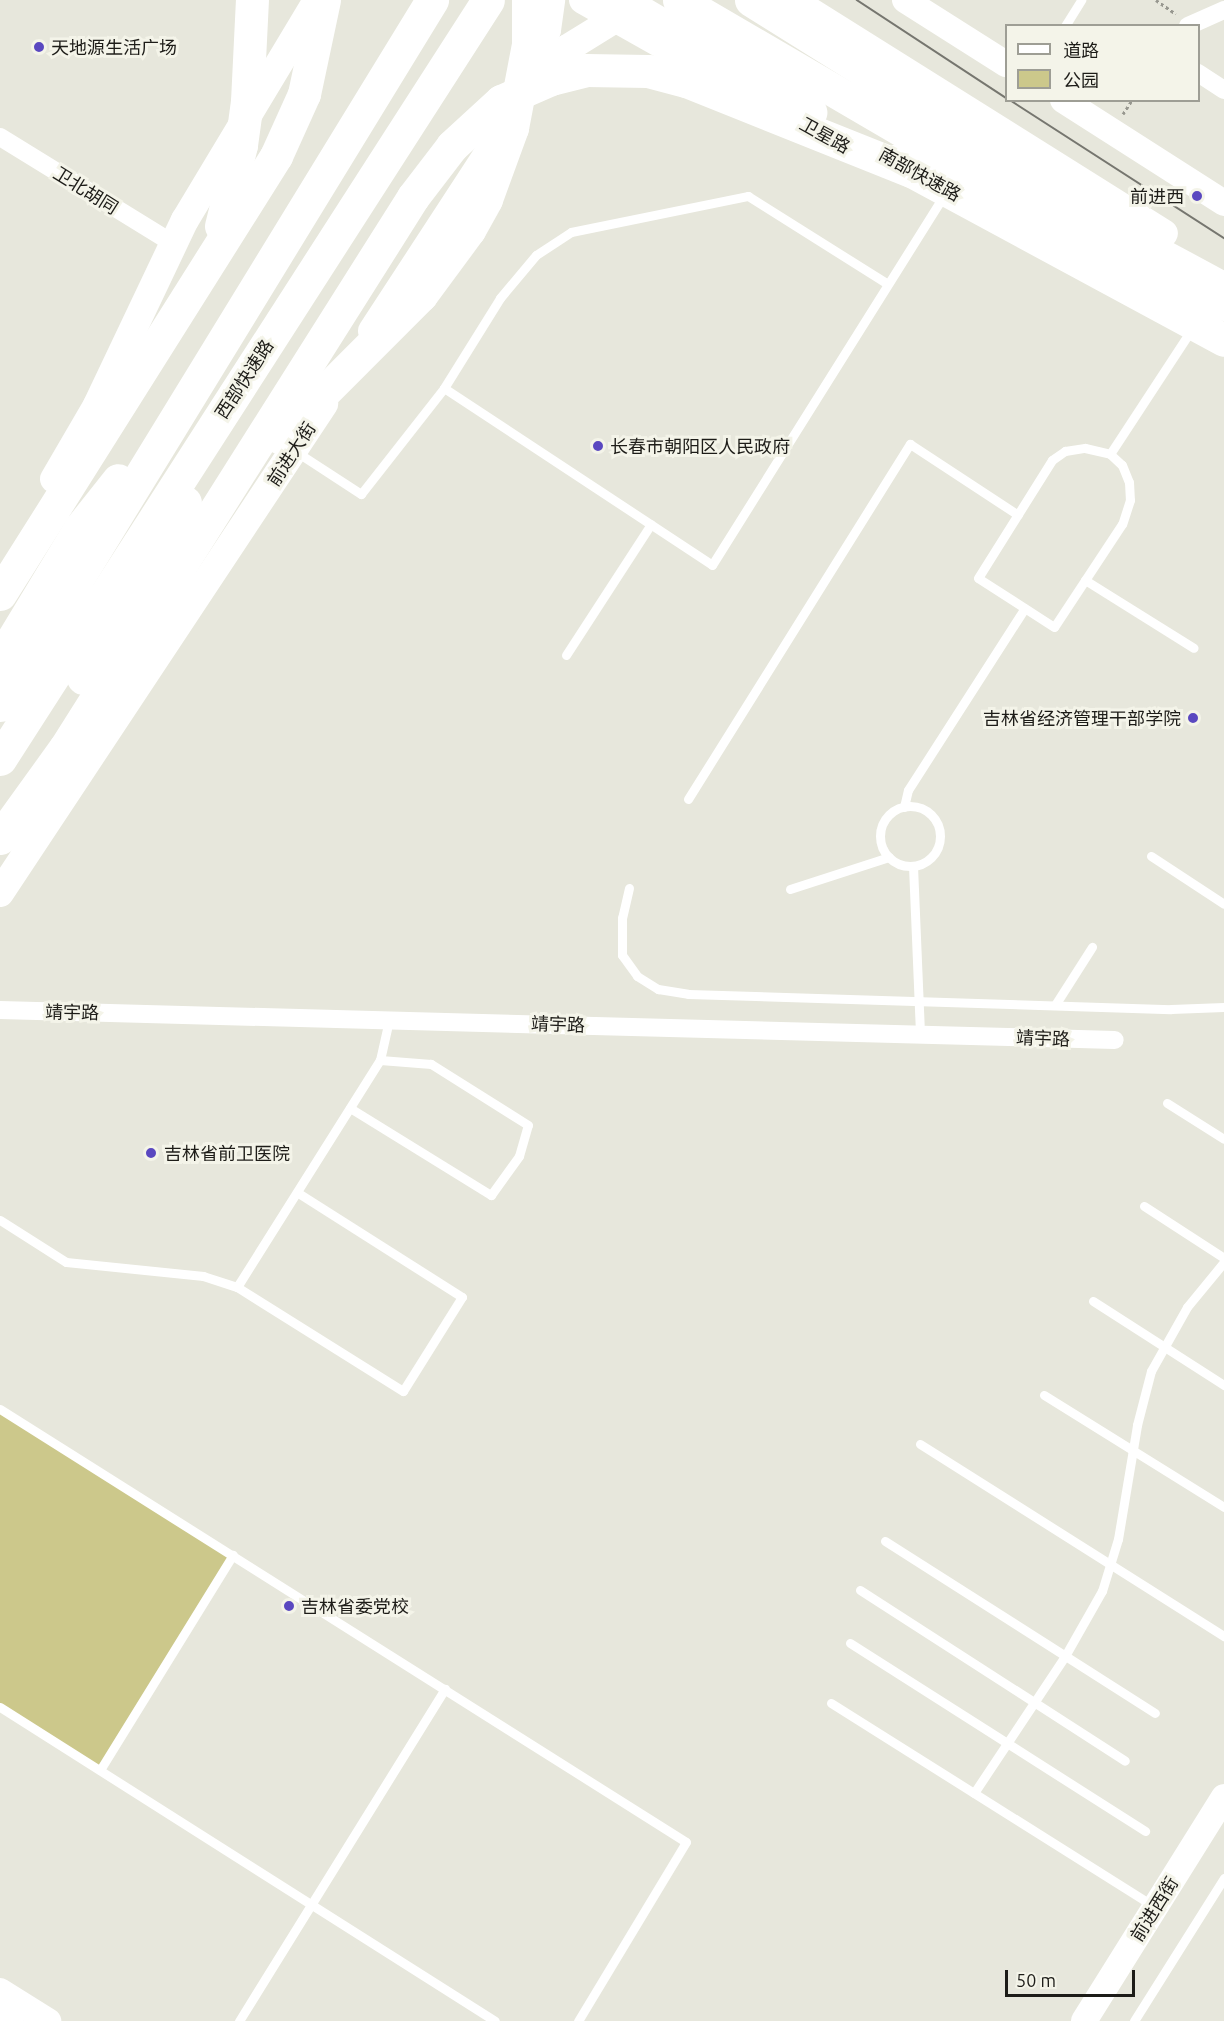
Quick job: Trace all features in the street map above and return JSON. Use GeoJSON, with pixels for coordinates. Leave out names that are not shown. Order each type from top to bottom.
{"type":"FeatureCollection","features":[{"type":"Feature","properties":{"kind":"highway"},"geometry":{"type":"LineString","coordinates":[[212,259],[241,145],[252,38],[252,0]]}},
{"type":"Feature","properties":{"kind":"highway"},"geometry":{"type":"LineString","coordinates":[[0,594],[276,156],[295,117],[312,66],[324,0]]}},
{"type":"Feature","properties":{"kind":"highway","name":"西部快速路"},"geometry":{"type":"LineString","coordinates":[[0,759],[12,689],[159,443],[432,0]]}},
{"type":"Feature","properties":{"kind":"highway","name":"西部快速路"},"geometry":{"type":"LineString","coordinates":[[12,689],[190,462],[488,0]]}},
{"type":"Feature","properties":{"kind":"highway"},"geometry":{"type":"LineString","coordinates":[[231,489],[421,295],[469,230],[486,199],[512,128],[528,44],[528,0]]}},
{"type":"Feature","properties":{"kind":"highway","name":"南部快速路"},"geometry":{"type":"LineString","coordinates":[[679,0],[920,141],[1224,304]]}},
{"type":"Feature","properties":{"kind":"highway"},"geometry":{"type":"LineString","coordinates":[[751,0],[1224,296]]}},
{"type":"Feature","properties":{"kind":"highway","name":"南部快速路"},"geometry":{"type":"LineString","coordinates":[[617,9],[1224,340]]}},
{"type":"Feature","properties":{"kind":"highway"},"geometry":{"type":"LineString","coordinates":[[0,838],[59,757],[231,489],[413,196],[452,146],[501,101],[551,79],[586,70],[648,71],[686,81],[911,171]]}},
{"type":"Feature","properties":{"kind":"highway"},"geometry":{"type":"LineString","coordinates":[[0,812],[162,551],[184,507],[190,462]]}},
{"type":"Feature","properties":{"kind":"main road"},"geometry":{"type":"LineString","coordinates":[[0,566],[97,405],[172,243],[316,0]]}},
{"type":"Feature","properties":{"kind":"main road","name":"前进大街"},"geometry":{"type":"LineString","coordinates":[[0,893],[480,167],[535,68],[551,0]]}},
{"type":"Feature","properties":{"kind":"main road","name":"卫星路"},"geometry":{"type":"LineString","coordinates":[[583,0],[617,9],[941,200],[1136,303],[1224,357]]}},
{"type":"Feature","properties":{"kind":"main road"},"geometry":{"type":"LineString","coordinates":[[708,0],[908,117],[1224,286]]}},
{"type":"Feature","properties":{"kind":"main road"},"geometry":{"type":"LineString","coordinates":[[792,0],[1224,270]]}},
{"type":"Feature","properties":{"kind":"main road"},"geometry":{"type":"LineString","coordinates":[[904,0],[1005,63]]}},
{"type":"Feature","properties":{"kind":"main road"},"geometry":{"type":"LineString","coordinates":[[514,109],[568,48],[617,9]]}},
{"type":"Feature","properties":{"kind":"main road"},"geometry":{"type":"LineString","coordinates":[[1066,102],[1224,203]]}},
{"type":"Feature","properties":{"kind":"main road","name":"前进西街"},"geometry":{"type":"LineString","coordinates":[[1084,2021],[1224,1797]]}},
{"type":"Feature","properties":{"kind":"main road"},"geometry":{"type":"LineString","coordinates":[[0,1991],[48,2021]]}},
{"type":"Feature","properties":{"kind":"main road"},"geometry":{"type":"LineString","coordinates":[[0,2015],[10,2021]]}},
{"type":"Feature","properties":{"kind":"street"},"geometry":{"type":"LineString","coordinates":[[1191,24],[1224,10]]}},
{"type":"Feature","properties":{"kind":"street"},"geometry":{"type":"LineString","coordinates":[[1200,74],[1224,90]]}},
{"type":"Feature","properties":{"kind":"street","name":"卫北胡同"},"geometry":{"type":"LineString","coordinates":[[0,137],[172,243]]}},
{"type":"Feature","properties":{"kind":"street","name":"靖宇路"},"geometry":{"type":"LineString","coordinates":[[0,1010],[1115,1040]]}},
{"type":"Feature","properties":{"kind":"lane"},"geometry":{"type":"LineString","coordinates":[[1066,24],[1081,0]]}},
{"type":"Feature","properties":{"kind":"lane"},"geometry":{"type":"LineString","coordinates":[[294,450],[361,494],[444,388],[500,298],[529,264],[571,232],[748,196],[888,284]]}},
{"type":"Feature","properties":{"kind":"lane"},"geometry":{"type":"LineString","coordinates":[[444,388],[712,565],[941,200]]}},
{"type":"Feature","properties":{"kind":"lane"},"geometry":{"type":"LineString","coordinates":[[1110,454],[1188,334]]}},
{"type":"Feature","properties":{"kind":"lane"},"geometry":{"type":"LineString","coordinates":[[688,799],[910,444],[1018,515]]}},
{"type":"Feature","properties":{"kind":"lane"},"geometry":{"type":"LineString","coordinates":[[1085,448],[1110,454],[1122,465],[1129,482],[1130,501],[1122,524],[1054,627],[978,579],[1052,460],[1065,451],[1085,448]]}},
{"type":"Feature","properties":{"kind":"lane"},"geometry":{"type":"LineString","coordinates":[[566,655],[651,524]]}},
{"type":"Feature","properties":{"kind":"lane"},"geometry":{"type":"LineString","coordinates":[[1085,580],[1194,648]]}},
{"type":"Feature","properties":{"kind":"lane"},"geometry":{"type":"LineString","coordinates":[[904,807],[908,790],[1025,608]]}},
{"type":"Feature","properties":{"kind":"lane"},"geometry":{"type":"LineString","coordinates":[[904,807],[929,813],[939,828],[934,853],[913,866],[889,857],[881,844],[881,828],[890,814],[904,807]]}},
{"type":"Feature","properties":{"kind":"lane"},"geometry":{"type":"LineString","coordinates":[[1151,855],[1224,904]]}},
{"type":"Feature","properties":{"kind":"lane"},"geometry":{"type":"LineString","coordinates":[[790,889],[889,857]]}},
{"type":"Feature","properties":{"kind":"lane"},"geometry":{"type":"LineString","coordinates":[[913,866],[920,1035]]}},
{"type":"Feature","properties":{"kind":"lane"},"geometry":{"type":"LineString","coordinates":[[629,888],[622,918],[622,955],[637,976],[658,989],[688,994],[1055,1005],[1224,1007]]}},
{"type":"Feature","properties":{"kind":"lane"},"geometry":{"type":"LineString","coordinates":[[1055,1005],[1092,948]]}},
{"type":"Feature","properties":{"kind":"lane"},"geometry":{"type":"LineString","coordinates":[[237,1287],[380,1060],[389,1020]]}},
{"type":"Feature","properties":{"kind":"lane"},"geometry":{"type":"LineString","coordinates":[[350,1108],[491,1195],[519,1156],[528,1125],[431,1064],[380,1060]]}},
{"type":"Feature","properties":{"kind":"lane"},"geometry":{"type":"LineString","coordinates":[[1167,1103],[1224,1140]]}},
{"type":"Feature","properties":{"kind":"lane"},"geometry":{"type":"LineString","coordinates":[[0,1220],[66,1262],[203,1276],[237,1287],[403,1391],[462,1297],[298,1193]]}},
{"type":"Feature","properties":{"kind":"lane"},"geometry":{"type":"LineString","coordinates":[[974,1793],[1065,1656],[1102,1592],[1151,1371],[1187,1307],[1224,1260],[1144,1206]]}},
{"type":"Feature","properties":{"kind":"lane"},"geometry":{"type":"LineString","coordinates":[[1093,1301],[1224,1385]]}},
{"type":"Feature","properties":{"kind":"lane"},"geometry":{"type":"LineString","coordinates":[[1044,1395],[1224,1507]]}},
{"type":"Feature","properties":{"kind":"lane"},"geometry":{"type":"LineString","coordinates":[[0,1409],[686,1842],[578,2021]]}},
{"type":"Feature","properties":{"kind":"lane"},"geometry":{"type":"LineString","coordinates":[[920,1444],[1224,1636]]}},
{"type":"Feature","properties":{"kind":"lane"},"geometry":{"type":"LineString","coordinates":[[885,1541],[1155,1713]]}},
{"type":"Feature","properties":{"kind":"lane"},"geometry":{"type":"LineString","coordinates":[[100,1770],[233,1555]]}},
{"type":"Feature","properties":{"kind":"lane"},"geometry":{"type":"LineString","coordinates":[[860,1590],[1125,1761]]}},
{"type":"Feature","properties":{"kind":"lane"},"geometry":{"type":"LineString","coordinates":[[850,1643],[1145,1831]]}},
{"type":"Feature","properties":{"kind":"lane"},"geometry":{"type":"LineString","coordinates":[[239,2021],[445,1689]]}},
{"type":"Feature","properties":{"kind":"lane"},"geometry":{"type":"LineString","coordinates":[[831,1702],[1155,1908]]}},
{"type":"Feature","properties":{"kind":"lane"},"geometry":{"type":"LineString","coordinates":[[0,1707],[495,2021]]}},
{"type":"Feature","properties":{"kind":"lane"},"geometry":{"type":"LineString","coordinates":[[1134,2021],[1224,1878]]}},
{"type":"Feature","properties":{"kind":"path"},"geometry":{"type":"LineString","coordinates":[[1155,0],[1188,24]]}},
{"type":"Feature","properties":{"kind":"path"},"geometry":{"type":"LineString","coordinates":[[1121,119],[1131,102]]}},
{"type":"Feature","properties":{"kind":"green space"},"geometry":{"type":"Polygon","coordinates":[[[0,1409],[233,1555],[100,1770],[0,1707],[0,1409]]]}},
{"type":"Feature","properties":{"kind":"tram line"},"geometry":{"type":"LineString","coordinates":[[857,0],[1005,97]]}},
{"type":"Feature","properties":{"kind":"tram line"},"geometry":{"type":"LineString","coordinates":[[1013,102],[1224,238]]}},
{"type":"Feature","properties":{"kind":"place","name":"天地源生活广场"},"geometry":{"type":"Point","coordinates":[39,47]}},
{"type":"Feature","properties":{"kind":"place","name":"前进西"},"geometry":{"type":"Point","coordinates":[1197,196]}},
{"type":"Feature","properties":{"kind":"place","name":"长春市朝阳区人民政府"},"geometry":{"type":"Point","coordinates":[598,446]}},
{"type":"Feature","properties":{"kind":"place","name":"吉林省经济管理干部学院"},"geometry":{"type":"Point","coordinates":[1193,718]}},
{"type":"Feature","properties":{"kind":"place","name":"吉林省前卫医院"},"geometry":{"type":"Point","coordinates":[151,1153]}},
{"type":"Feature","properties":{"kind":"place","name":"吉林省委党校"},"geometry":{"type":"Point","coordinates":[289,1606]}}]}
